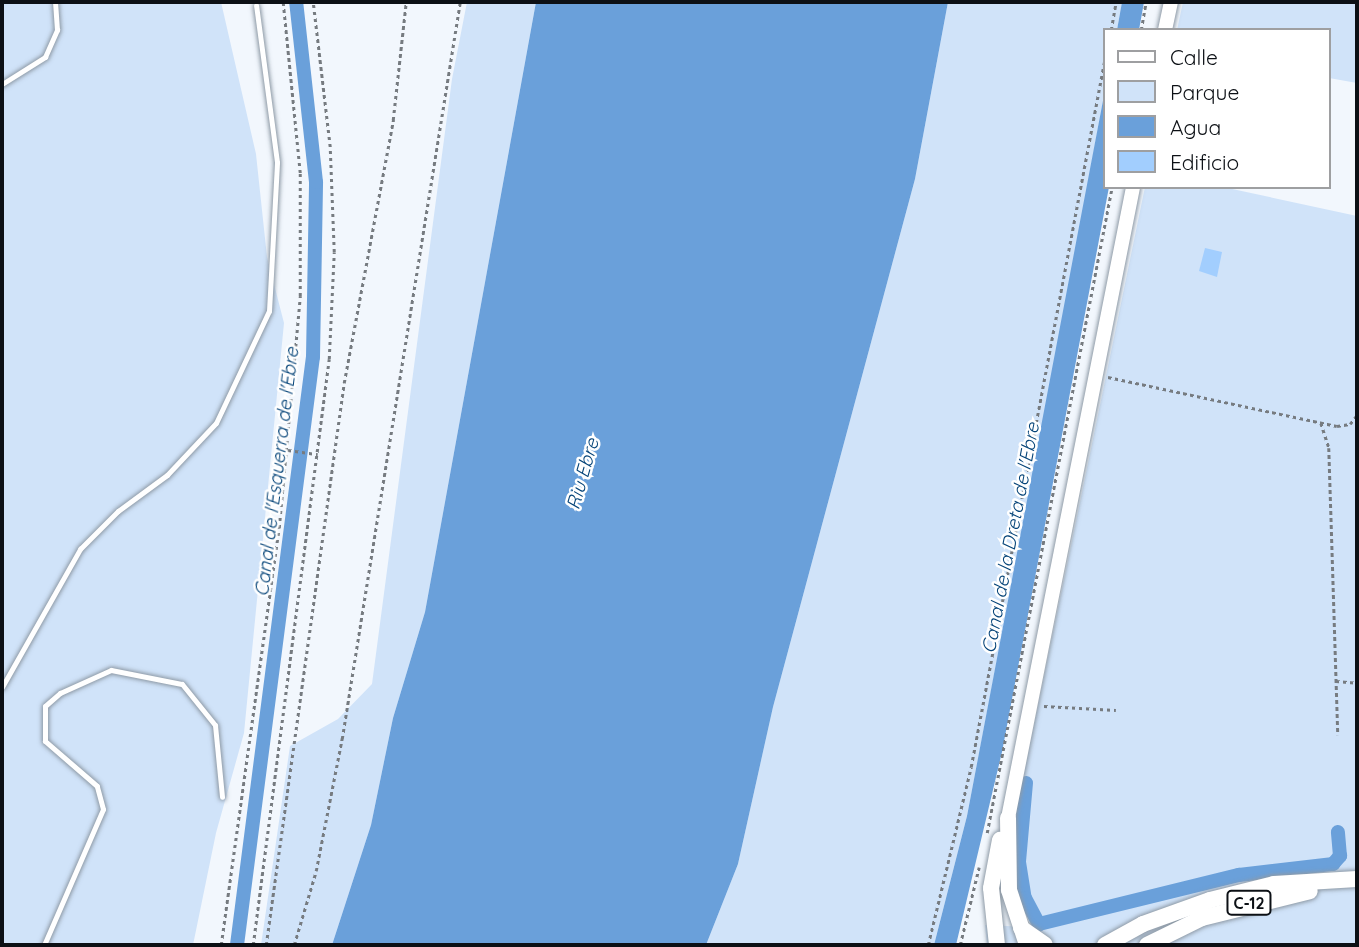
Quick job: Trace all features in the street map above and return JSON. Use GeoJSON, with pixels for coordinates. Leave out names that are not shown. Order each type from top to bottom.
{"type":"FeatureCollection","features":[{"type":"Feature","properties":{"kind":"main road"},"geometry":{"type":"LineString","coordinates":[[1008,818],[1009,890],[1027,945]]}},
{"type":"Feature","properties":{"kind":"main road"},"geometry":{"type":"LineString","coordinates":[[998,945],[991,888],[1008,818]]}},
{"type":"Feature","properties":{"kind":"main road","name":"C-12"},"geometry":{"type":"LineString","coordinates":[[1105,945],[1178,909],[1254,890],[1357,879]]}},
{"type":"Feature","properties":{"kind":"main road","name":"C-12"},"geometry":{"type":"LineString","coordinates":[[1147,945],[1202,918],[1278,896],[1357,887]]}},
{"type":"Feature","properties":{"kind":"main road","name":"C-12"},"geometry":{"type":"LineString","coordinates":[[1254,890],[1278,896]]}},
{"type":"Feature","properties":{"kind":"main road"},"geometry":{"type":"LineString","coordinates":[[1017,918],[1024,932],[1045,945]]}},
{"type":"Feature","properties":{"kind":"main road"},"geometry":{"type":"LineString","coordinates":[[998,945],[1013,933],[1027,945]]}},
{"type":"Feature","properties":{"kind":"street"},"geometry":{"type":"LineString","coordinates":[[1165,28],[1171,2]]}},
{"type":"Feature","properties":{"kind":"street"},"geometry":{"type":"LineString","coordinates":[[1008,818],[1133,189]]}},
{"type":"Feature","properties":{"kind":"lane"},"geometry":{"type":"LineString","coordinates":[[2,85],[45,57],[57,30],[55,2]]}},
{"type":"Feature","properties":{"kind":"lane"},"geometry":{"type":"LineString","coordinates":[[2,687],[80,549],[167,475],[216,423],[269,311],[278,162],[256,5]]}},
{"type":"Feature","properties":{"kind":"lane"},"geometry":{"type":"LineString","coordinates":[[44,945],[103,809],[97,786],[45,741],[45,706],[60,693],[111,670],[181,684],[215,725],[222,797]]}},
{"type":"Feature","properties":{"kind":"path"},"geometry":{"type":"LineString","coordinates":[[221,945],[288,450],[302,235],[283,2]]}},
{"type":"Feature","properties":{"kind":"path"},"geometry":{"type":"LineString","coordinates":[[253,945],[318,454],[334,252],[330,147],[313,2]]}},
{"type":"Feature","properties":{"kind":"path"},"geometry":{"type":"LineString","coordinates":[[266,945],[344,383],[393,120],[406,2]]}},
{"type":"Feature","properties":{"kind":"path"},"geometry":{"type":"LineString","coordinates":[[294,945],[316,871],[342,739],[460,2]]}},
{"type":"Feature","properties":{"kind":"path"},"geometry":{"type":"LineString","coordinates":[[1111,28],[1116,2]]}},
{"type":"Feature","properties":{"kind":"path"},"geometry":{"type":"LineString","coordinates":[[1142,28],[1146,2]]}},
{"type":"Feature","properties":{"kind":"path"},"geometry":{"type":"LineString","coordinates":[[928,945],[971,767],[1104,63]]}},
{"type":"Feature","properties":{"kind":"path"},"geometry":{"type":"LineString","coordinates":[[986,837],[1112,189]]}},
{"type":"Feature","properties":{"kind":"path"},"geometry":{"type":"LineString","coordinates":[[1094,374],[1321,423],[1350,424],[1357,415]]}},
{"type":"Feature","properties":{"kind":"path"},"geometry":{"type":"LineString","coordinates":[[1321,423],[1329,448],[1339,735]]}},
{"type":"Feature","properties":{"kind":"path"},"geometry":{"type":"LineString","coordinates":[[288,450],[318,454]]}},
{"type":"Feature","properties":{"kind":"path"},"geometry":{"type":"LineString","coordinates":[[1336,681],[1357,683]]}},
{"type":"Feature","properties":{"kind":"path"},"geometry":{"type":"LineString","coordinates":[[1030,704],[1116,710]]}},
{"type":"Feature","properties":{"kind":"path"},"geometry":{"type":"LineString","coordinates":[[960,945],[980,863]]}},
{"type":"Feature","properties":{"kind":"green space"},"geometry":{"type":"Polygon","coordinates":[[[2,2],[221,2],[256,154],[267,257],[284,323],[244,733],[216,833],[193,945],[2,945],[2,2]]]}},
{"type":"Feature","properties":{"kind":"green space"},"geometry":{"type":"Polygon","coordinates":[[[467,2],[536,2],[425,612],[393,718],[371,825],[332,945],[261,945],[290,746],[338,719],[372,684],[452,79],[467,2]]]}},
{"type":"Feature","properties":{"kind":"green space"},"geometry":{"type":"Polygon","coordinates":[[[948,2],[1122,2],[1117,28],[1104,28],[1104,95],[1078,238],[967,816],[934,945],[706,945],[738,864],[773,707],[915,179],[948,2]]]}},
{"type":"Feature","properties":{"kind":"green space"},"geometry":{"type":"Polygon","coordinates":[[[1183,2],[1357,2],[1357,83],[1331,78],[1331,28],[1177,28],[1183,2]]]}},
{"type":"Feature","properties":{"kind":"green space"},"geometry":{"type":"Polygon","coordinates":[[[1145,189],[1232,189],[1357,216],[1357,945],[987,945],[985,925],[1031,927],[1014,869],[1017,807],[1145,189]]]}},
{"type":"Feature","properties":{"kind":"water","name":"Riu Ebre"},"geometry":{"type":"Polygon","coordinates":[[[536,2],[948,2],[915,179],[773,707],[738,864],[706,945],[332,945],[371,825],[393,718],[425,612],[536,2]]]}},
{"type":"Feature","properties":{"kind":"water"},"geometry":{"type":"Polygon","coordinates":[[[1122,2],[1144,2],[1139,28],[1117,28],[1122,2]]]}},
{"type":"Feature","properties":{"kind":"water"},"geometry":{"type":"Polygon","coordinates":[[[1104,95],[1104,189],[1109,189],[1002,752],[956,945],[934,945],[967,816],[1104,95]]]}},
{"type":"Feature","properties":{"kind":"building"},"geometry":{"type":"Polygon","coordinates":[[[1205,248],[1222,252],[1217,277],[1199,271],[1205,248]]]}},
{"type":"Feature","properties":{"kind":"waterway","name":"Canal de l'Esquerra de l'Ebre"},"geometry":{"type":"LineString","coordinates":[[237,945],[313,357],[316,182],[296,2]]}},
{"type":"Feature","properties":{"kind":"waterway"},"geometry":{"type":"LineString","coordinates":[[1026,783],[1019,862],[1025,898],[1039,924],[1239,875],[1333,864],[1340,856],[1338,832]]}},
{"type":"Feature","properties":{"kind":"water label","name":"Canal de la Dreta de l'Ebre"},"geometry":{"type":"Point","coordinates":[1011,538]}}]}
